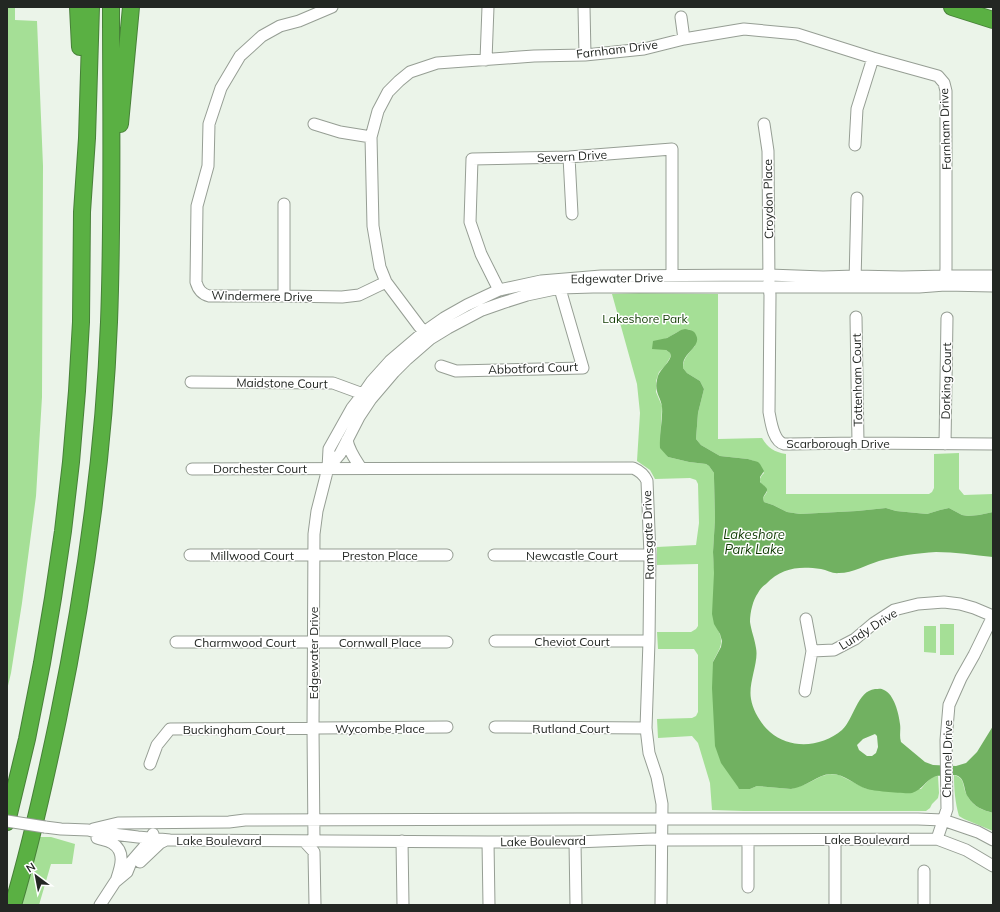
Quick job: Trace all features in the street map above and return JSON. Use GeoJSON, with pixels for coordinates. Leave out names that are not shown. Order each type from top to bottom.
{"type":"FeatureCollection","features":[{"type":"Feature","properties":{"kind":"highway"},"geometry":{"type":"LineString","coordinates":[[78,7],[80,41],[79,178],[82,212]]}},
{"type":"Feature","properties":{"kind":"highway"},"geometry":{"type":"LineString","coordinates":[[7,821],[27,739],[42,663],[63,531],[71,462],[78,383],[81,322],[82,212],[88,138],[91,7]]}},
{"type":"Feature","properties":{"kind":"highway"},"geometry":{"type":"LineString","coordinates":[[13,905],[37,817],[67,675],[80,603],[98,467],[105,396],[109,323],[111,233],[111,7]]}},
{"type":"Feature","properties":{"kind":"highway"},"geometry":{"type":"LineString","coordinates":[[111,233],[131,7]]}},
{"type":"Feature","properties":{"kind":"highway"},"geometry":{"type":"LineString","coordinates":[[952,7],[993,20]]}},
{"type":"Feature","properties":{"kind":"street","name":"Windermere Drive"},"geometry":{"type":"LineString","coordinates":[[332,7],[300,21],[280,26],[262,36],[240,56],[221,88],[210,124],[208,166],[197,206],[196,282],[200,291],[204,295],[209,296],[342,297],[359,295],[386,282]]}},
{"type":"Feature","properties":{"kind":"street"},"geometry":{"type":"LineString","coordinates":[[486,60],[488,7]]}},
{"type":"Feature","properties":{"kind":"street"},"geometry":{"type":"LineString","coordinates":[[584,7],[585,55]]}},
{"type":"Feature","properties":{"kind":"street"},"geometry":{"type":"LineString","coordinates":[[681,17],[684,39]]}},
{"type":"Feature","properties":{"kind":"street","name":"Farnham Drive"},"geometry":{"type":"LineString","coordinates":[[427,335],[386,282],[380,267],[373,226],[371,137],[378,111],[388,92],[410,72],[437,63],[534,56],[585,55],[644,49],[684,39],[744,29],[796,34],[938,76],[944,84],[946,91],[945,280]]}},
{"type":"Feature","properties":{"kind":"street"},"geometry":{"type":"LineString","coordinates":[[856,145],[858,109],[873,58]]}},
{"type":"Feature","properties":{"kind":"street"},"geometry":{"type":"LineString","coordinates":[[314,124],[340,132],[371,137]]}},
{"type":"Feature","properties":{"kind":"street","name":"Croydon Place"},"geometry":{"type":"LineString","coordinates":[[764,124],[768,151],[769,275]]}},
{"type":"Feature","properties":{"kind":"street","name":"Severn Drive"},"geometry":{"type":"LineString","coordinates":[[499,290],[481,254],[470,222],[472,159],[569,157],[672,149],[672,281]]}},
{"type":"Feature","properties":{"kind":"street"},"geometry":{"type":"LineString","coordinates":[[569,157],[572,214]]}},
{"type":"Feature","properties":{"kind":"street"},"geometry":{"type":"LineString","coordinates":[[855,281],[857,198]]}},
{"type":"Feature","properties":{"kind":"street"},"geometry":{"type":"LineString","coordinates":[[284,204],[284,296]]}},
{"type":"Feature","properties":{"kind":"street","name":"Edgewater Drive"},"geometry":{"type":"LineString","coordinates":[[672,281],[769,275],[823,277],[855,281]]}},
{"type":"Feature","properties":{"kind":"street","name":"Scarborough Drive"},"geometry":{"type":"LineString","coordinates":[[769,275],[769,412],[772,427],[777,440],[782,444],[993,444]]}},
{"type":"Feature","properties":{"kind":"street","name":"Edgewater Drive"},"geometry":{"type":"LineString","coordinates":[[427,335],[448,328],[482,310],[558,284],[601,276],[769,287],[902,277],[945,280],[993,286]]}},
{"type":"Feature","properties":{"kind":"street","name":"Edgewater Drive"},"geometry":{"type":"LineString","coordinates":[[945,280],[993,276]]}},
{"type":"Feature","properties":{"kind":"street","name":"Edgewater Drive"},"geometry":{"type":"LineString","coordinates":[[328,468],[340,454],[358,417],[372,381],[390,362],[427,335],[444,318],[499,290],[541,281],[558,284]]}},
{"type":"Feature","properties":{"kind":"street","name":"Abbotford Court"},"geometry":{"type":"LineString","coordinates":[[441,366],[456,371],[583,368],[558,284]]}},
{"type":"Feature","properties":{"kind":"street","name":"Tottenham Court"},"geometry":{"type":"LineString","coordinates":[[856,318],[858,443]]}},
{"type":"Feature","properties":{"kind":"street","name":"Dorking Court"},"geometry":{"type":"LineString","coordinates":[[945,444],[947,318]]}},
{"type":"Feature","properties":{"kind":"street","name":"Maidstone Court"},"geometry":{"type":"LineString","coordinates":[[191,382],[333,383],[367,396]]}},
{"type":"Feature","properties":{"kind":"street","name":"Edgewater Drive"},"geometry":{"type":"LineString","coordinates":[[315,905],[313,819],[314,534],[317,511],[328,468],[329,449],[352,408],[367,396]]}},
{"type":"Feature","properties":{"kind":"street"},"geometry":{"type":"LineString","coordinates":[[347,440],[352,454],[361,468]]}},
{"type":"Feature","properties":{"kind":"street","name":"Ramsgate Drive"},"geometry":{"type":"LineString","coordinates":[[328,468],[633,468],[639,470],[645,476],[647,481],[650,555],[646,728],[649,753],[657,778],[662,804],[661,905]]}},
{"type":"Feature","properties":{"kind":"street","name":"Dorchester Court"},"geometry":{"type":"LineString","coordinates":[[192,469],[328,468]]}},
{"type":"Feature","properties":{"kind":"street","name":"Millwood Court"},"geometry":{"type":"LineString","coordinates":[[190,555],[314,555]]}},
{"type":"Feature","properties":{"kind":"street","name":"Preston Place"},"geometry":{"type":"LineString","coordinates":[[314,555],[447,555]]}},
{"type":"Feature","properties":{"kind":"street","name":"Newcastle Court"},"geometry":{"type":"LineString","coordinates":[[494,555],[650,555]]}},
{"type":"Feature","properties":{"kind":"street","name":"Lundy Drive"},"geometry":{"type":"LineString","coordinates":[[812,651],[834,650],[855,639],[874,623],[894,610],[918,604],[944,602],[960,604],[993,616]]}},
{"type":"Feature","properties":{"kind":"street","name":"Channel Drive"},"geometry":{"type":"LineString","coordinates":[[937,839],[947,808],[946,740],[949,705],[961,678],[993,616]]}},
{"type":"Feature","properties":{"kind":"street"},"geometry":{"type":"LineString","coordinates":[[805,691],[812,651],[806,619]]}},
{"type":"Feature","properties":{"kind":"street","name":"Cheviot Court"},"geometry":{"type":"LineString","coordinates":[[495,641],[649,641]]}},
{"type":"Feature","properties":{"kind":"street","name":"Charmwood Court"},"geometry":{"type":"LineString","coordinates":[[176,642],[314,642]]}},
{"type":"Feature","properties":{"kind":"street","name":"Cornwall Place"},"geometry":{"type":"LineString","coordinates":[[314,642],[447,642]]}},
{"type":"Feature","properties":{"kind":"street","name":"Wycombe Place"},"geometry":{"type":"LineString","coordinates":[[313,728],[447,728]]}},
{"type":"Feature","properties":{"kind":"street","name":"Buckingham Court"},"geometry":{"type":"LineString","coordinates":[[150,764],[157,745],[170,729],[313,728]]}},
{"type":"Feature","properties":{"kind":"street","name":"Rutland Court"},"geometry":{"type":"LineString","coordinates":[[495,728],[646,728]]}},
{"type":"Feature","properties":{"kind":"street","name":"Lake Boulevard"},"geometry":{"type":"LineString","coordinates":[[88,830],[118,823],[157,824],[313,819],[918,819],[943,820],[978,832],[993,840]]}},
{"type":"Feature","properties":{"kind":"street","name":"Lake Boulevard"},"geometry":{"type":"LineString","coordinates":[[7,821],[61,829],[88,830],[166,840],[314,843],[402,841],[575,842],[650,839],[937,839],[966,850],[993,866]]}},
{"type":"Feature","properties":{"kind":"street"},"geometry":{"type":"LineString","coordinates":[[127,872],[130,862],[151,838],[157,824]]}},
{"type":"Feature","properties":{"kind":"street"},"geometry":{"type":"LineString","coordinates":[[76,830],[111,842],[119,850],[121,865],[115,882],[100,905]]}},
{"type":"Feature","properties":{"kind":"street"},"geometry":{"type":"LineString","coordinates":[[115,882],[136,867],[154,848],[166,840]]}},
{"type":"Feature","properties":{"kind":"street"},"geometry":{"type":"LineString","coordinates":[[748,840],[748,887]]}},
{"type":"Feature","properties":{"kind":"street"},"geometry":{"type":"LineString","coordinates":[[834,840],[835,905]]}},
{"type":"Feature","properties":{"kind":"street"},"geometry":{"type":"LineString","coordinates":[[402,841],[403,905]]}},
{"type":"Feature","properties":{"kind":"street"},"geometry":{"type":"LineString","coordinates":[[488,842],[489,905]]}},
{"type":"Feature","properties":{"kind":"street"},"geometry":{"type":"LineString","coordinates":[[575,842],[576,905]]}},
{"type":"Feature","properties":{"kind":"street"},"geometry":{"type":"LineString","coordinates":[[924,871],[924,905]]}},
{"type":"Feature","properties":{"kind":"green space"},"geometry":{"type":"Polygon","coordinates":[[[7,7],[15,7],[15,20],[37,21],[43,166],[42,397],[36,496],[22,603],[7,690],[7,7]]]}},
{"type":"Feature","properties":{"kind":"green space","name":"Lakeshore Park"},"geometry":{"type":"Polygon","coordinates":[[[612,294],[718,294],[718,439],[762,438],[772,449],[786,454],[786,494],[929,494],[934,488],[934,454],[959,453],[959,489],[964,495],[993,494],[993,512],[968,516],[962,515],[949,508],[927,514],[896,511],[886,508],[800,514],[787,512],[764,502],[763,498],[767,492],[760,479],[764,473],[754,461],[720,456],[701,445],[696,439],[698,413],[704,389],[700,381],[687,373],[683,368],[685,358],[695,346],[691,330],[679,331],[662,340],[666,350],[671,356],[659,372],[656,381],[656,392],[662,406],[660,444],[668,457],[706,464],[714,473],[715,519],[713,552],[718,630],[721,643],[713,662],[750,789],[757,786],[791,789],[830,774],[839,775],[867,789],[921,789],[927,782],[935,776],[938,776],[938,798],[926,811],[712,810],[710,783],[698,743],[692,736],[658,738],[657,719],[692,718],[696,716],[698,712],[698,655],[694,649],[658,649],[657,632],[691,632],[698,626],[698,564],[657,565],[657,547],[696,545],[699,523],[698,484],[696,480],[690,478],[655,479],[650,470],[637,461],[640,413],[637,384],[612,294]]]}},
{"type":"Feature","properties":{"kind":"green space"},"geometry":{"type":"Polygon","coordinates":[[[940,624],[954,624],[954,655],[940,655],[940,624]]]}},
{"type":"Feature","properties":{"kind":"green space"},"geometry":{"type":"Polygon","coordinates":[[[924,626],[936,626],[936,653],[924,652],[924,626]]]}},
{"type":"Feature","properties":{"kind":"green space"},"geometry":{"type":"Polygon","coordinates":[[[954,775],[960,778],[965,792],[975,805],[981,809],[993,813],[993,831],[959,816],[955,796],[954,775]]]}},
{"type":"Feature","properties":{"kind":"green space"},"geometry":{"type":"Polygon","coordinates":[[[37,837],[51,837],[75,844],[72,864],[51,864],[39,905],[19,905],[37,837]]]}},
{"type":"Feature","properties":{"kind":"water","name":"Lakeshore Park Lake"},"geometry":{"type":"Polygon","coordinates":[[[685,329],[693,331],[697,338],[696,344],[684,359],[683,363],[683,368],[687,373],[700,381],[704,389],[698,413],[696,439],[701,445],[720,456],[748,459],[758,462],[764,471],[760,477],[760,482],[767,490],[763,498],[764,502],[787,512],[800,514],[886,508],[896,511],[927,514],[949,508],[962,515],[968,516],[993,512],[993,557],[936,552],[914,554],[879,561],[844,573],[834,573],[813,568],[799,568],[785,571],[772,578],[756,596],[751,610],[750,622],[757,654],[750,693],[758,717],[770,732],[787,742],[806,744],[816,743],[834,736],[846,725],[864,695],[875,689],[883,689],[891,696],[897,710],[901,742],[925,762],[933,765],[956,766],[966,763],[977,752],[993,726],[993,813],[976,806],[970,800],[966,794],[963,781],[959,776],[955,775],[935,776],[912,793],[867,789],[840,775],[835,774],[821,776],[802,786],[791,789],[757,786],[750,789],[739,789],[721,763],[715,746],[712,688],[713,662],[721,647],[722,641],[714,624],[712,614],[715,519],[714,473],[706,464],[668,457],[660,448],[662,407],[656,384],[659,373],[671,356],[666,350],[652,349],[653,341],[667,338],[685,329]],[[875,734],[863,739],[857,745],[859,750],[867,756],[872,756],[876,753],[878,747],[877,736],[875,734]]]}}]}
